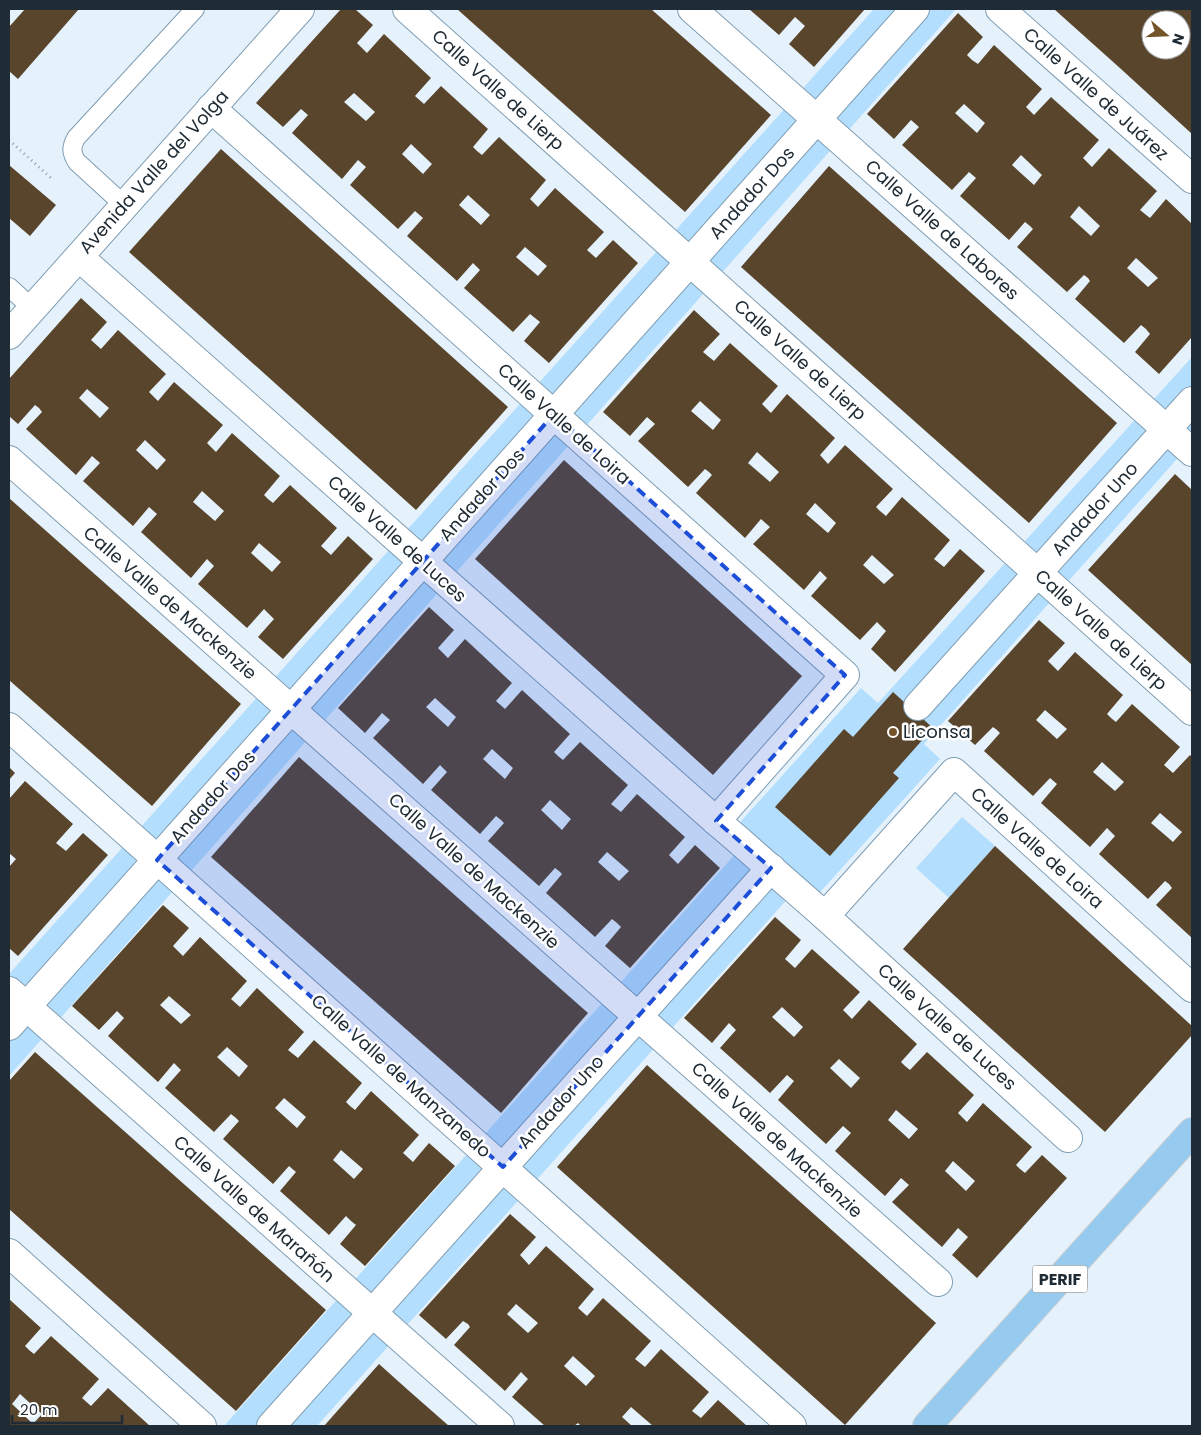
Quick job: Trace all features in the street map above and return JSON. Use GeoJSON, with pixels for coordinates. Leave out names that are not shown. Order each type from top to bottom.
{"type":"FeatureCollection","features":[{"type":"Feature","properties":{"kind":"highway","name":"PERIF"},"geometry":{"type":"LineString","coordinates":[[927,1426],[1192,1132]]}},
{"type":"Feature","properties":{"kind":"street","name":"Avenida Valle del Volga"},"geometry":{"type":"LineString","coordinates":[[9,335],[300,9]]}},
{"type":"Feature","properties":{"kind":"street","name":"Calle Valle de Lierp"},"geometry":{"type":"LineString","coordinates":[[407,9],[1192,711]]}},
{"type":"Feature","properties":{"kind":"street","name":"Calle Valle de Labores"},"geometry":{"type":"LineString","coordinates":[[692,9],[1192,452]]}},
{"type":"Feature","properties":{"kind":"street","name":"Andador Dos"},"geometry":{"type":"LineString","coordinates":[[14,1008],[157,860],[916,9]]}},
{"type":"Feature","properties":{"kind":"street","name":"Calle Valle de Juárez"},"geometry":{"type":"LineString","coordinates":[[1000,9],[1192,180]]}},
{"type":"Feature","properties":{"kind":"street","name":"Calle Valle de Loira"},"geometry":{"type":"LineString","coordinates":[[211,108],[845,674],[716,821]]}},
{"type":"Feature","properties":{"kind":"street","name":"Calle Valle de Luces"},"geometry":{"type":"LineString","coordinates":[[78,257],[825,916],[1068,1138]]}},
{"type":"Feature","properties":{"kind":"street","name":"Andador Uno"},"geometry":{"type":"LineString","coordinates":[[918,706],[1192,401]]}},
{"type":"Feature","properties":{"kind":"street","name":"Calle Valle de Mackenzie"},"geometry":{"type":"LineString","coordinates":[[9,460],[938,1282]]}},
{"type":"Feature","properties":{"kind":"street","name":"Calle Valle de Manzanedo"},"geometry":{"type":"LineString","coordinates":[[9,727],[792,1426]]}},
{"type":"Feature","properties":{"kind":"street","name":"Calle Valle de Loira"},"geometry":{"type":"LineString","coordinates":[[825,916],[954,772],[1192,988]]}},
{"type":"Feature","properties":{"kind":"street","name":"Andador Uno"},"geometry":{"type":"LineString","coordinates":[[271,1426],[771,868]]}},
{"type":"Feature","properties":{"kind":"street","name":"Calle Valle de Marañón"},"geometry":{"type":"LineString","coordinates":[[14,1008],[372,1313],[500,1426]]}},
{"type":"Feature","properties":{"kind":"street"},"geometry":{"type":"LineString","coordinates":[[9,1253],[202,1426]]}},
{"type":"Feature","properties":{"kind":"lane"},"geometry":{"type":"LineString","coordinates":[[124,206],[77,162],[72,155],[72,146],[76,138],[195,9]]}},
{"type":"Feature","properties":{"kind":"lane"},"geometry":{"type":"LineString","coordinates":[[9,287],[32,308]]}},
{"type":"Feature","properties":{"kind":"highlighted area"},"geometry":{"type":"Polygon","coordinates":[[[554,414],[845,675],[716,821],[771,868],[503,1167],[157,860],[554,414]]]}},
{"type":"Feature","properties":{"kind":"shaded area"},"geometry":{"type":"Polygon","coordinates":[[[874,9],[956,9],[9,1076],[9,974],[874,9]]]}},
{"type":"Feature","properties":{"kind":"shaded area"},"geometry":{"type":"Polygon","coordinates":[[[1192,357],[1192,442],[924,744],[940,759],[805,909],[790,896],[317,1426],[224,1426],[739,850],[726,838],[861,688],[878,703],[1192,357]]]}},
{"type":"Feature","properties":{"kind":"shaded area"},"geometry":{"type":"Polygon","coordinates":[[[962,817],[995,846],[949,898],[916,868],[962,817]]]}},
{"type":"Feature","properties":{"kind":"building"},"geometry":{"type":"Polygon","coordinates":[[[25,9],[79,9],[18,79],[9,71],[9,27],[25,9]]]}},
{"type":"Feature","properties":{"kind":"building"},"geometry":{"type":"Polygon","coordinates":[[[341,9],[355,9],[373,25],[357,43],[367,53],[384,34],[431,78],[415,96],[424,104],[441,86],[488,129],[473,147],[477,151],[482,155],[499,137],[546,180],[530,199],[538,207],[555,188],[604,232],[587,250],[596,258],[613,240],[638,263],[549,363],[524,341],[540,322],[530,314],[513,332],[464,288],[480,270],[473,263],[457,281],[407,236],[423,218],[415,211],[398,229],[350,185],[366,167],[358,160],[342,179],[292,133],[308,115],[301,109],[283,127],[256,103],[341,9]],[[354,93],[344,102],[366,121],[375,112],[354,93]],[[411,144],[402,154],[423,174],[432,164],[411,144]],[[468,195],[459,205],[481,225],[490,215],[468,195]],[[525,247],[516,257],[538,276],[547,266],[525,247]]]}},
{"type":"Feature","properties":{"kind":"building"},"geometry":{"type":"Polygon","coordinates":[[[457,9],[651,9],[771,115],[685,212],[457,9]]]}},
{"type":"Feature","properties":{"kind":"building"},"geometry":{"type":"Polygon","coordinates":[[[749,9],[865,9],[814,67],[789,44],[805,26],[795,17],[779,35],[749,9]]]}},
{"type":"Feature","properties":{"kind":"building"},"geometry":{"type":"Polygon","coordinates":[[[1054,9],[1192,9],[1192,134],[1121,69],[1054,9]]]}},
{"type":"Feature","properties":{"kind":"building"},"geometry":{"type":"Polygon","coordinates":[[[958,13],[983,37],[967,55],[972,60],[978,64],[994,45],[1042,89],[1026,107],[1034,115],[1051,97],[1099,140],[1083,158],[1092,167],[1109,148],[1157,191],[1140,210],[1150,218],[1166,199],[1192,224],[1192,337],[1159,374],[1135,352],[1150,334],[1146,329],[1141,325],[1124,343],[1075,299],[1090,281],[1088,278],[1084,275],[1067,292],[1017,247],[1033,229],[1030,226],[1025,222],[1009,240],[960,196],[976,178],[969,172],[952,190],[902,145],[919,127],[911,120],[894,139],[867,114],[958,13]],[[964,104],[955,113],[977,133],[985,123],[964,104]],[[1021,155],[1012,165],[1034,185],[1042,175],[1021,155]],[[1079,206],[1070,217],[1091,236],[1100,226],[1079,206]],[[1136,258],[1127,268],[1148,287],[1158,278],[1136,258]]]}},
{"type":"Feature","properties":{"kind":"building"},"geometry":{"type":"Polygon","coordinates":[[[221,149],[508,407],[416,510],[129,252],[221,149]]]}},
{"type":"Feature","properties":{"kind":"building"},"geometry":{"type":"Polygon","coordinates":[[[9,165],[56,205],[30,236],[9,218],[9,165]]]}},
{"type":"Feature","properties":{"kind":"building"},"geometry":{"type":"Polygon","coordinates":[[[829,166],[1117,423],[1029,523],[741,267],[829,166]]]}},
{"type":"Feature","properties":{"kind":"building"},"geometry":{"type":"Polygon","coordinates":[[[81,298],[107,322],[91,340],[101,349],[118,330],[166,374],[149,392],[158,401],[174,382],[223,425],[207,443],[216,452],[232,433],[280,476],[264,495],[268,499],[273,503],[290,485],[337,528],[321,546],[331,555],[348,536],[373,559],[283,659],[258,637],[274,619],[264,609],[247,628],[198,584],[214,566],[207,559],[191,578],[141,532],[157,514],[149,507],[133,526],[83,481],[100,463],[92,456],[76,475],[26,429],[42,412],[39,408],[35,405],[18,424],[9,416],[9,379],[81,298]],[[87,389],[79,398],[100,418],[109,408],[87,389]],[[145,440],[136,450],[157,470],[166,460],[145,440]],[[202,491],[193,502],[215,521],[224,511],[202,491]],[[259,543],[251,553],[272,572],[281,562],[259,543]]]}},
{"type":"Feature","properties":{"kind":"building"},"geometry":{"type":"Polygon","coordinates":[[[694,310],[720,334],[703,352],[714,361],[730,343],[778,386],[762,404],[771,413],[787,394],[835,438],[820,455],[828,464],[845,445],[893,489],[876,507],[880,511],[886,516],[902,497],[950,540],[934,559],[944,567],[960,549],[985,571],[895,672],[871,649],[886,631],[877,622],[860,640],[811,596],[827,578],[820,571],[804,590],[753,544],[770,527],[761,519],[745,538],[696,493],[712,475],[709,472],[705,469],[688,487],[638,441],[655,424],[647,417],[630,436],[603,412],[694,310]],[[700,401],[691,411],[713,430],[721,420],[700,401]],[[757,452],[748,463],[770,482],[779,472],[757,452]],[[815,503],[806,514],[828,533],[836,523],[815,503]],[[872,555],[863,565],[884,584],[894,575],[872,555]]]}},
{"type":"Feature","properties":{"kind":"building"},"geometry":{"type":"Polygon","coordinates":[[[564,460],[802,676],[713,775],[475,559],[564,460]]]}},
{"type":"Feature","properties":{"kind":"building"},"geometry":{"type":"Polygon","coordinates":[[[1175,474],[1192,490],[1192,665],[1088,570],[1175,474]]]}},
{"type":"Feature","properties":{"kind":"building"},"geometry":{"type":"Polygon","coordinates":[[[9,498],[241,704],[152,806],[9,680],[9,498]]]}},
{"type":"Feature","properties":{"kind":"building"},"geometry":{"type":"Polygon","coordinates":[[[429,607],[454,630],[438,648],[448,658],[465,639],[512,683],[496,701],[505,709],[522,690],[570,734],[554,752],[558,756],[563,760],[580,742],[628,785],[611,804],[621,812],[637,794],[685,837],[669,855],[678,864],[695,845],[720,868],[630,968],[605,946],[621,927],[617,923],[612,919],[595,937],[546,893],[562,874],[559,871],[555,868],[539,886],[488,841],[504,823],[501,820],[496,816],[480,834],[431,790],[447,772],[440,765],[423,784],[373,738],[390,720],[382,713],[365,733],[338,708],[429,607]],[[435,698],[426,707],[448,727],[456,717],[435,698]],[[492,749],[483,759],[505,779],[513,768],[492,749]],[[550,800],[541,810],[562,830],[571,819],[550,800]],[[607,852],[598,862],[619,881],[629,871],[607,852]]]}},
{"type":"Feature","properties":{"kind":"building"},"geometry":{"type":"Polygon","coordinates":[[[1039,620],[1065,643],[1048,661],[1058,671],[1075,652],[1123,695],[1107,714],[1111,718],[1116,722],[1132,704],[1180,747],[1164,765],[1173,773],[1190,755],[1192,757],[1192,938],[1156,905],[1172,888],[1169,884],[1165,881],[1148,899],[1099,854],[1115,836],[1107,828],[1090,847],[1041,803],[1057,784],[1050,778],[1033,796],[984,751],[1000,733],[997,730],[993,727],[975,745],[948,721],[1039,620]],[[1045,710],[1036,720],[1057,739],[1067,729],[1045,710]],[[1102,762],[1093,772],[1115,791],[1124,782],[1102,762]],[[1160,813],[1151,823],[1173,842],[1182,832],[1160,813]]]}},
{"type":"Feature","properties":{"kind":"building"},"geometry":{"type":"Polygon","coordinates":[[[893,692],[933,728],[893,773],[899,778],[830,856],[775,807],[844,729],[853,737],[893,692]]]}},
{"type":"Feature","properties":{"kind":"building"},"geometry":{"type":"Polygon","coordinates":[[[299,757],[588,1013],[501,1113],[211,857],[299,757]]]}},
{"type":"Feature","properties":{"kind":"building"},"geometry":{"type":"Polygon","coordinates":[[[9,767],[15,773],[9,780],[9,767]]]}},
{"type":"Feature","properties":{"kind":"building"},"geometry":{"type":"Polygon","coordinates":[[[25,781],[73,824],[56,843],[66,851],[83,833],[108,855],[18,956],[9,948],[9,867],[16,859],[9,853],[9,799],[25,781]]]}},
{"type":"Feature","properties":{"kind":"building"},"geometry":{"type":"Polygon","coordinates":[[[995,846],[1192,1026],[1192,1035],[1105,1132],[903,949],[995,846]]]}},
{"type":"Feature","properties":{"kind":"building"},"geometry":{"type":"Polygon","coordinates":[[[163,905],[189,928],[173,946],[183,956],[200,937],[247,981],[231,999],[240,1007],[257,988],[304,1032],[288,1050],[298,1058],[314,1040],[362,1083],[346,1102],[350,1106],[355,1110],[371,1091],[419,1135],[403,1153],[413,1162],[429,1143],[455,1166],[365,1266],[340,1244],[356,1225],[346,1216],[329,1235],[280,1191],[296,1172],[289,1166],[273,1184],[223,1139],[239,1121],[236,1118],[231,1114],[214,1132],[165,1088],[181,1070],[174,1063],[158,1082],[108,1036],[124,1018],[117,1011],[99,1030],[72,1006],[163,905]],[[169,996],[160,1005],[181,1024],[191,1015],[169,996]],[[227,1047],[217,1057],[239,1077],[248,1066],[227,1047]],[[284,1098],[275,1108],[297,1128],[306,1117],[284,1098]],[[341,1150],[333,1160],[354,1179],[363,1169],[341,1150]]]}},
{"type":"Feature","properties":{"kind":"building"},"geometry":{"type":"Polygon","coordinates":[[[775,917],[801,940],[785,959],[795,968],[812,949],[860,992],[843,1010],[852,1019],[869,1000],[917,1044],[901,1062],[905,1066],[910,1070],[927,1052],[974,1095],[958,1113],[967,1122],[983,1103],[1032,1147],[1016,1165],[1020,1169],[1025,1173],[1042,1155],[1067,1178],[977,1278],[952,1255],[968,1237],[958,1228],[942,1247],[892,1202],[909,1185],[901,1178],[885,1196],[835,1151],[851,1133],[843,1126],[826,1144],[778,1100],[794,1081],[787,1075],[770,1093],[720,1048],[736,1030],[729,1023],[712,1043],[684,1018],[775,917]],[[782,1007],[772,1017],[794,1037],[803,1027],[782,1007]],[[839,1059],[830,1068],[851,1088],[860,1078],[839,1059]],[[896,1110],[888,1120],[909,1139],[918,1129],[896,1110]],[[953,1161],[945,1171],[966,1191],[975,1181],[953,1161]]]}},
{"type":"Feature","properties":{"kind":"building"},"geometry":{"type":"Polygon","coordinates":[[[35,1052],[326,1310],[236,1411],[9,1209],[9,1081],[35,1052]]]}},
{"type":"Feature","properties":{"kind":"building"},"geometry":{"type":"Polygon","coordinates":[[[647,1065],[936,1323],[845,1425],[557,1167],[647,1065]]]}},
{"type":"Feature","properties":{"kind":"building"},"geometry":{"type":"Polygon","coordinates":[[[510,1214],[536,1237],[520,1255],[529,1265],[546,1246],[594,1289],[578,1308],[587,1316],[603,1298],[651,1341],[635,1359],[645,1367],[661,1349],[709,1392],[692,1411],[701,1418],[718,1400],[747,1426],[653,1426],[631,1407],[622,1417],[632,1426],[581,1426],[578,1423],[574,1426],[545,1426],[512,1397],[528,1379],[521,1372],[505,1391],[454,1345],[470,1327],[468,1324],[463,1321],[446,1339],[419,1315],[510,1214]],[[516,1304],[507,1314],[528,1333],[538,1323],[516,1304]],[[573,1356],[564,1366],[586,1386],[595,1376],[573,1356]]]}},
{"type":"Feature","properties":{"kind":"building"},"geometry":{"type":"Polygon","coordinates":[[[9,1299],[41,1328],[25,1346],[29,1350],[34,1354],[51,1336],[99,1379],[82,1398],[91,1406],[108,1388],[150,1426],[9,1426],[9,1299]],[[20,1394],[12,1404],[33,1424],[42,1414],[20,1394]]]}},
{"type":"Feature","properties":{"kind":"building"},"geometry":{"type":"Polygon","coordinates":[[[379,1364],[408,1390],[449,1426],[324,1426],[379,1364]]]}},
{"type":"Feature","properties":{"kind":"place","name":"Liconsa"},"geometry":{"type":"Point","coordinates":[893,732]}}]}
